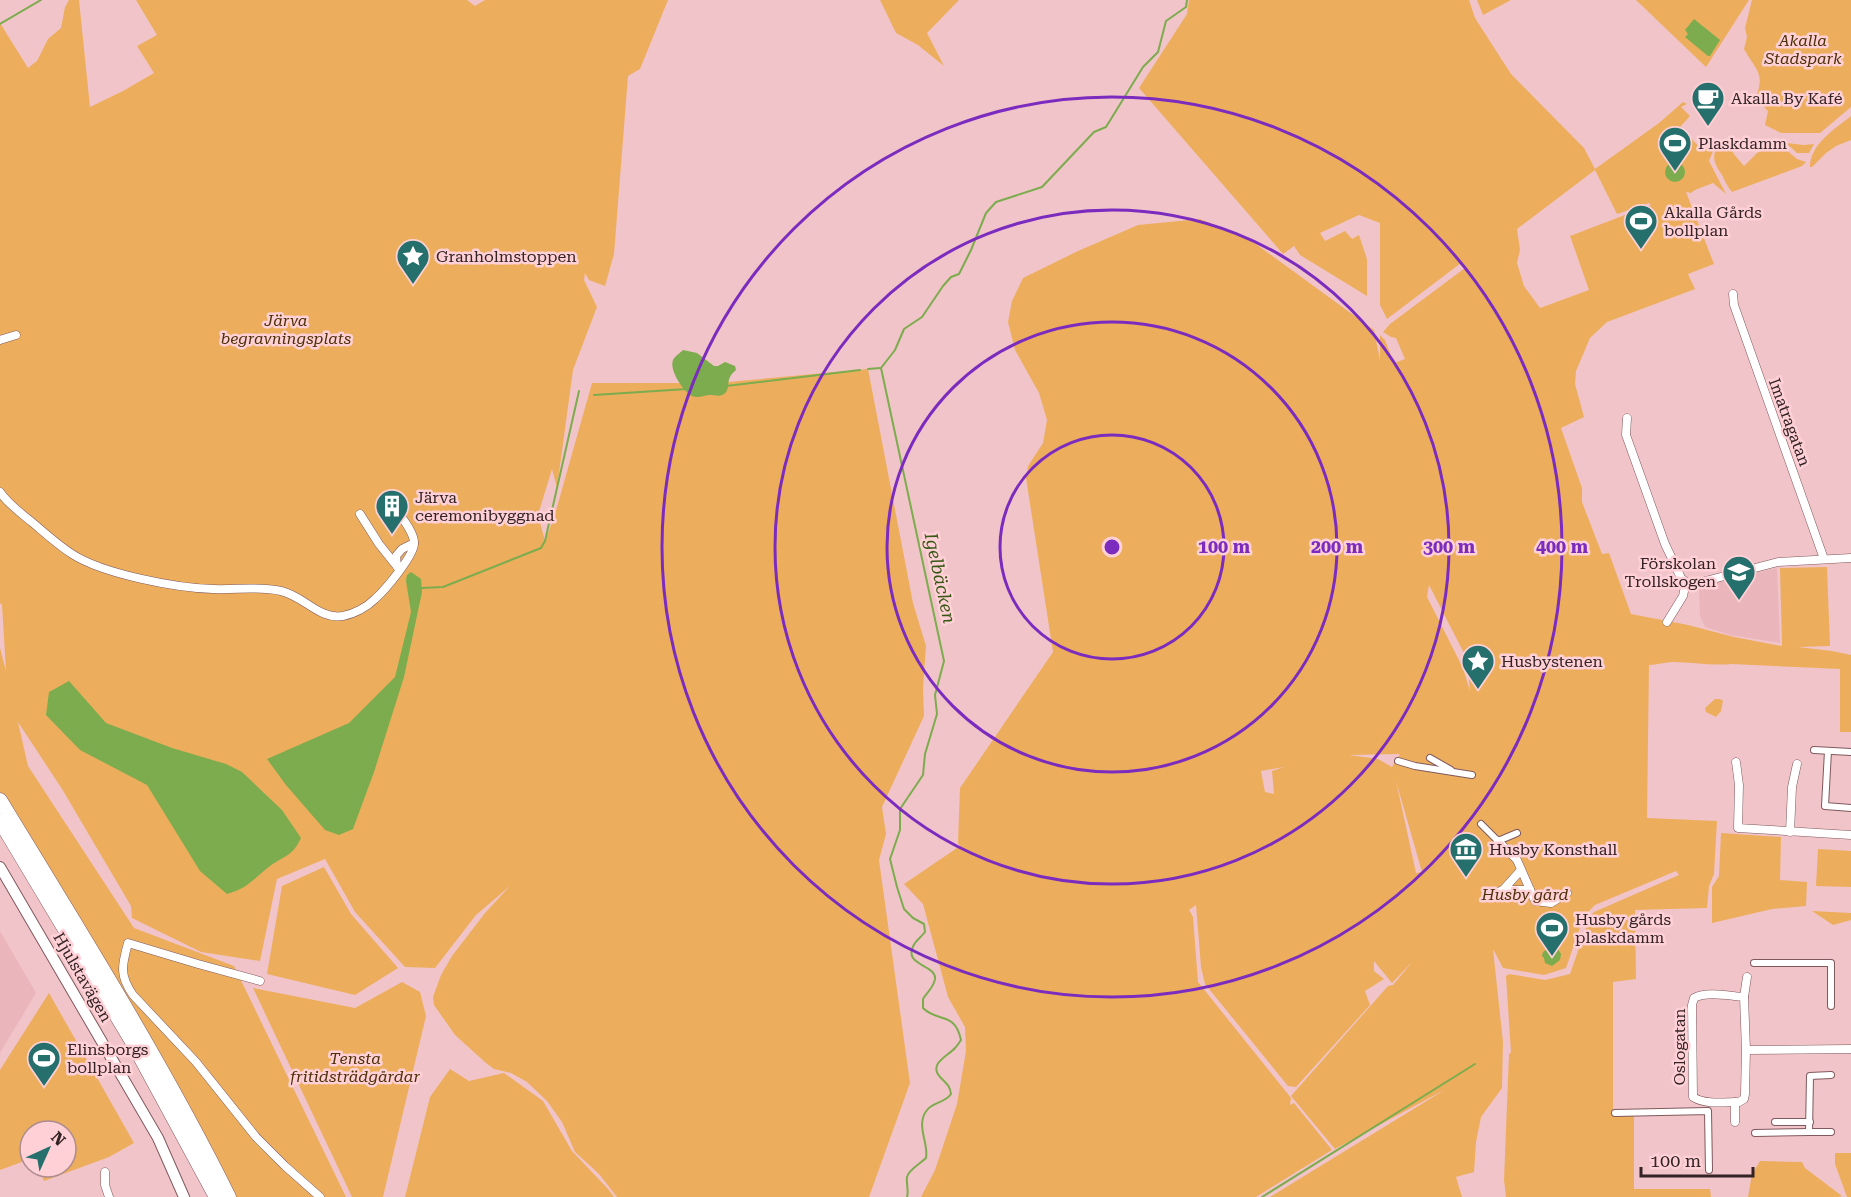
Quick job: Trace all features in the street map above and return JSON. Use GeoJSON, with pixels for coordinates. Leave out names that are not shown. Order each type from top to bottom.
{"type":"FeatureCollection","features":[{"type":"Feature","properties":{"kind":"highway"},"geometry":{"type":"LineString","coordinates":[[0,800],[200,1153],[229,1197]]}},
{"type":"Feature","properties":{"kind":"highway"},"geometry":{"type":"LineString","coordinates":[[0,821],[72,930]]}},
{"type":"Feature","properties":{"kind":"highway"},"geometry":{"type":"LineString","coordinates":[[200,1153],[216,1197]]}},
{"type":"Feature","properties":{"kind":"main road","name":"Hjulstavägen"},"geometry":{"type":"LineString","coordinates":[[1,869],[142,1109],[172,1167],[184,1197]]}},
{"type":"Feature","properties":{"kind":"street","name":"Imatragatan"},"geometry":{"type":"LineString","coordinates":[[1733,294],[1734,305],[1824,559]]}},
{"type":"Feature","properties":{"kind":"street"},"geometry":{"type":"LineString","coordinates":[[0,340],[16,335]]}},
{"type":"Feature","properties":{"kind":"street"},"geometry":{"type":"LineString","coordinates":[[1627,418],[1626,435],[1662,536],[1681,578],[1686,582],[1694,584],[1778,562],[1851,558]]}},
{"type":"Feature","properties":{"kind":"street"},"geometry":{"type":"LineString","coordinates":[[0,492],[22,515],[74,555],[100,567],[165,584],[213,589],[248,588],[283,591],[324,615],[336,616],[364,608],[376,599],[398,568],[410,556],[414,543],[413,537],[400,516]]}},
{"type":"Feature","properties":{"kind":"street"},"geometry":{"type":"LineString","coordinates":[[360,514],[398,568]]}},
{"type":"Feature","properties":{"kind":"street"},"geometry":{"type":"LineString","coordinates":[[1667,622],[1683,596],[1686,582]]}},
{"type":"Feature","properties":{"kind":"street"},"geometry":{"type":"LineString","coordinates":[[1814,750],[1851,752]]}},
{"type":"Feature","properties":{"kind":"street"},"geometry":{"type":"LineString","coordinates":[[1828,751],[1825,806],[1851,808]]}},
{"type":"Feature","properties":{"kind":"street"},"geometry":{"type":"LineString","coordinates":[[1415,766],[1419,756]]}},
{"type":"Feature","properties":{"kind":"street"},"geometry":{"type":"LineString","coordinates":[[1430,758],[1454,772]]}},
{"type":"Feature","properties":{"kind":"street"},"geometry":{"type":"LineString","coordinates":[[1398,761],[1472,775]]}},
{"type":"Feature","properties":{"kind":"street"},"geometry":{"type":"LineString","coordinates":[[1736,762],[1738,828],[1851,835]]}},
{"type":"Feature","properties":{"kind":"street"},"geometry":{"type":"LineString","coordinates":[[1790,832],[1792,787],[1797,764]]}},
{"type":"Feature","properties":{"kind":"street"},"geometry":{"type":"LineString","coordinates":[[1481,824],[1516,860],[1535,901],[1551,903],[1567,893]]}},
{"type":"Feature","properties":{"kind":"street"},"geometry":{"type":"LineString","coordinates":[[1498,841],[1517,833]]}},
{"type":"Feature","properties":{"kind":"street"},"geometry":{"type":"LineString","coordinates":[[1503,890],[1521,870]]}},
{"type":"Feature","properties":{"kind":"street"},"geometry":{"type":"LineString","coordinates":[[1491,895],[1503,890],[1530,890]]}},
{"type":"Feature","properties":{"kind":"street"},"geometry":{"type":"LineString","coordinates":[[260,981],[128,943],[123,961],[122,974],[133,995],[196,1062],[256,1137],[320,1197]]}},
{"type":"Feature","properties":{"kind":"street"},"geometry":{"type":"LineString","coordinates":[[1754,963],[1831,963],[1831,1006]]}},
{"type":"Feature","properties":{"kind":"street"},"geometry":{"type":"LineString","coordinates":[[1735,1122],[1735,1102],[1742,1101],[1745,1094],[1744,997],[1747,977]]}},
{"type":"Feature","properties":{"kind":"street","name":"Oslogatan"},"geometry":{"type":"LineString","coordinates":[[1735,1102],[1700,1101],[1693,1097],[1692,1002],[1700,995],[1744,997]]}},
{"type":"Feature","properties":{"kind":"street"},"geometry":{"type":"LineString","coordinates":[[1746,1050],[1851,1049]]}},
{"type":"Feature","properties":{"kind":"street"},"geometry":{"type":"LineString","coordinates":[[1809,1132],[1810,1076],[1831,1075]]}},
{"type":"Feature","properties":{"kind":"street"},"geometry":{"type":"LineString","coordinates":[[1615,1113],[1708,1111],[1709,1170]]}},
{"type":"Feature","properties":{"kind":"street"},"geometry":{"type":"LineString","coordinates":[[1775,1122],[1810,1122]]}},
{"type":"Feature","properties":{"kind":"street"},"geometry":{"type":"LineString","coordinates":[[1755,1133],[1832,1132]]}},
{"type":"Feature","properties":{"kind":"street"},"geometry":{"type":"LineString","coordinates":[[105,1172],[105,1185],[109,1197]]}},
{"type":"Feature","properties":{"kind":"shaded area"},"geometry":{"type":"Polygon","coordinates":[[[1694,19],[1720,40],[1710,56],[1685,37],[1688,34],[1685,30],[1694,19]]]}},
{"type":"Feature","properties":{"kind":"shaded area","name":"Plaskdamm"},"geometry":{"type":"Polygon","coordinates":[[[1675,162],[1682,165],[1685,172],[1682,179],[1675,182],[1668,179],[1665,172],[1668,165],[1675,162]]]}},
{"type":"Feature","properties":{"kind":"shaded area"},"geometry":{"type":"Polygon","coordinates":[[[683,350],[697,353],[714,366],[725,362],[735,366],[736,370],[730,376],[728,388],[724,394],[697,397],[688,393],[678,380],[672,364],[683,350]]]}},
{"type":"Feature","properties":{"kind":"shaded area","name":"Förskolan Trollskogen"},"geometry":{"type":"Polygon","coordinates":[[[1777,568],[1780,643],[1730,635],[1705,627],[1700,616],[1699,586],[1777,568]]]}},
{"type":"Feature","properties":{"kind":"shaded area"},"geometry":{"type":"Polygon","coordinates":[[[411,572],[421,579],[422,592],[404,677],[353,829],[339,835],[325,830],[267,759],[349,723],[395,677],[411,612],[406,581],[407,575],[411,572]]]}},
{"type":"Feature","properties":{"kind":"shaded area"},"geometry":{"type":"Polygon","coordinates":[[[69,681],[106,723],[172,748],[226,764],[242,772],[282,810],[301,838],[294,849],[246,886],[227,894],[200,871],[147,785],[80,750],[46,715],[49,692],[69,681]]]}},
{"type":"Feature","properties":{"kind":"shaded area"},"geometry":{"type":"Polygon","coordinates":[[[0,931],[36,993],[0,1053],[0,931]]]}},
{"type":"Feature","properties":{"kind":"shaded area","name":"Husby gårds plaskdamm"},"geometry":{"type":"Polygon","coordinates":[[[1552,946],[1561,954],[1560,960],[1552,966],[1545,963],[1542,956],[1543,952],[1552,946]]]}},
{"type":"Feature","properties":{"kind":"green space","name":"Järva begravningsplats"},"geometry":{"type":"Polygon","coordinates":[[[69,0],[79,0],[90,107],[154,73],[137,46],[157,35],[136,0],[467,0],[475,6],[485,0],[668,0],[640,69],[628,76],[614,254],[605,286],[589,280],[585,273],[584,280],[597,307],[573,370],[557,488],[552,469],[538,515],[545,541],[555,514],[592,383],[717,383],[868,369],[913,603],[926,646],[924,716],[882,807],[886,834],[879,860],[910,1083],[869,1197],[617,1197],[599,1174],[575,1152],[562,1122],[547,1101],[527,1082],[511,1073],[494,1069],[486,1063],[455,1035],[434,1005],[433,997],[441,975],[452,956],[485,913],[510,886],[476,915],[435,968],[405,967],[355,912],[325,859],[277,879],[260,961],[201,952],[132,918],[131,906],[62,789],[18,722],[28,766],[134,928],[234,966],[346,1197],[229,1197],[0,792],[0,648],[6,671],[2,605],[0,603],[0,23],[28,68],[37,61],[48,39],[61,28],[65,7],[69,0]]]}},
{"type":"Feature","properties":{"kind":"green space"},"geometry":{"type":"Polygon","coordinates":[[[880,0],[959,0],[927,33],[944,66],[918,45],[896,33],[880,0]]]}},
{"type":"Feature","properties":{"kind":"green space","name":"Husby gård"},"geometry":{"type":"Polygon","coordinates":[[[1189,0],[1469,0],[1475,18],[1511,74],[1584,148],[1595,169],[1659,123],[1683,102],[1687,104],[1681,107],[1690,116],[1680,127],[1703,151],[1710,146],[1714,149],[1709,161],[1726,194],[1713,183],[1691,193],[1686,192],[1714,264],[1688,274],[1695,289],[1607,322],[1590,338],[1576,371],[1575,384],[1584,417],[1561,428],[1582,488],[1582,502],[1602,554],[1609,553],[1631,614],[1782,646],[1780,568],[1827,567],[1830,646],[1798,647],[1851,655],[1851,732],[1840,732],[1840,669],[1673,662],[1649,665],[1647,818],[1717,821],[1714,874],[1709,886],[1707,908],[1635,910],[1636,979],[1613,982],[1613,1112],[1634,1114],[1634,1189],[1710,1189],[1711,1197],[1506,1197],[1504,1180],[1509,1054],[1511,1052],[1506,976],[1509,974],[1545,980],[1570,974],[1590,916],[1594,912],[1679,875],[1676,871],[1595,905],[1584,916],[1566,968],[1544,975],[1503,968],[1493,949],[1503,1042],[1502,1088],[1481,1117],[1476,1142],[1474,1172],[1456,1177],[1462,1197],[1270,1197],[1446,1089],[1335,1149],[1291,1096],[1413,961],[1392,983],[1374,961],[1374,971],[1384,979],[1365,991],[1370,1005],[1296,1087],[1288,1086],[1205,984],[1201,967],[1196,905],[1189,910],[1193,917],[1198,982],[1291,1098],[1290,1105],[1294,1103],[1332,1150],[1256,1197],[921,1197],[935,1170],[957,1104],[966,1051],[965,1027],[948,997],[923,904],[904,884],[960,846],[958,843],[960,788],[1053,652],[1026,478],[1028,466],[1043,443],[1047,420],[1039,393],[1015,350],[1008,322],[1012,301],[1023,278],[1138,225],[1200,219],[1249,239],[1374,330],[1380,360],[1380,335],[1385,340],[1394,363],[1405,359],[1396,338],[1383,332],[1390,324],[1465,268],[1461,263],[1387,319],[1380,305],[1380,223],[1359,215],[1320,233],[1325,241],[1345,231],[1352,239],[1359,235],[1367,259],[1367,296],[1300,255],[1294,246],[1283,254],[1139,88],[1187,14],[1189,0]],[[1595,170],[1517,229],[1520,250],[1517,263],[1524,286],[1540,308],[1589,290],[1570,236],[1651,205],[1649,203],[1617,214],[1595,170]],[[1429,585],[1427,597],[1463,668],[1470,691],[1467,659],[1429,585]],[[1400,754],[1349,755],[1378,759],[1392,767],[1400,754]],[[1284,767],[1261,771],[1265,792],[1274,794],[1272,771],[1284,767]],[[1396,781],[1416,873],[1422,872],[1396,781]]]}},
{"type":"Feature","properties":{"kind":"green space"},"geometry":{"type":"Polygon","coordinates":[[[1477,0],[1511,0],[1483,15],[1477,0]]]}},
{"type":"Feature","properties":{"kind":"green space"},"geometry":{"type":"Polygon","coordinates":[[[1636,0],[1749,0],[1706,67],[1636,0]]]}},
{"type":"Feature","properties":{"kind":"green space","name":"Akalla Stadspark"},"geometry":{"type":"Polygon","coordinates":[[[1752,0],[1851,0],[1851,107],[1820,133],[1781,133],[1765,125],[1768,111],[1758,101],[1760,98],[1757,94],[1759,75],[1744,49],[1747,37],[1745,28],[1752,0]]]}},
{"type":"Feature","properties":{"kind":"green space"},"geometry":{"type":"Polygon","coordinates":[[[1851,116],[1851,140],[1836,146],[1810,167],[1814,151],[1819,144],[1851,116]]]}},
{"type":"Feature","properties":{"kind":"green space"},"geometry":{"type":"Polygon","coordinates":[[[1778,143],[1797,159],[1806,162],[1802,166],[1732,192],[1715,163],[1714,156],[1717,149],[1726,144],[1744,166],[1757,153],[1778,143]]]}},
{"type":"Feature","properties":{"kind":"green space"},"geometry":{"type":"Polygon","coordinates":[[[1786,143],[1814,144],[1809,153],[1797,153],[1786,143]]]}},
{"type":"Feature","properties":{"kind":"green space"},"geometry":{"type":"Polygon","coordinates":[[[1715,699],[1723,701],[1721,711],[1716,717],[1706,712],[1705,708],[1715,699]]]}},
{"type":"Feature","properties":{"kind":"green space"},"geometry":{"type":"Polygon","coordinates":[[[1721,833],[1781,837],[1780,880],[1807,882],[1806,906],[1772,909],[1712,923],[1712,887],[1719,876],[1721,833]]]}},
{"type":"Feature","properties":{"kind":"green space"},"geometry":{"type":"Polygon","coordinates":[[[1818,849],[1851,851],[1851,887],[1816,886],[1818,849]]]}},
{"type":"Feature","properties":{"kind":"green space"},"geometry":{"type":"Polygon","coordinates":[[[324,867],[351,914],[398,968],[355,995],[267,974],[282,886],[324,867]]]}},
{"type":"Feature","properties":{"kind":"green space"},"geometry":{"type":"Polygon","coordinates":[[[1812,911],[1851,913],[1851,920],[1833,925],[1812,911]]]}},
{"type":"Feature","properties":{"kind":"green space","name":"Tensta fritidsträdgårdar"},"geometry":{"type":"Polygon","coordinates":[[[402,982],[420,992],[426,1016],[383,1197],[352,1197],[253,988],[355,1008],[402,982]]]}},
{"type":"Feature","properties":{"kind":"green space","name":"Elinsborgs bollplan"},"geometry":{"type":"Polygon","coordinates":[[[49,993],[134,1143],[109,1157],[78,1168],[78,1119],[18,1119],[18,1163],[0,1170],[0,1070],[49,993]]]}},
{"type":"Feature","properties":{"kind":"green space"},"geometry":{"type":"Polygon","coordinates":[[[450,1069],[469,1081],[504,1073],[543,1101],[572,1151],[614,1197],[405,1197],[430,1097],[450,1069]]]}},
{"type":"Feature","properties":{"kind":"green space"},"geometry":{"type":"Polygon","coordinates":[[[1835,1153],[1851,1153],[1851,1197],[1847,1197],[1835,1164],[1835,1153]]]}},
{"type":"Feature","properties":{"kind":"green space"},"geometry":{"type":"Polygon","coordinates":[[[1760,1161],[1802,1162],[1805,1168],[1842,1196],[1748,1197],[1752,1174],[1760,1161]]]}},
{"type":"Feature","properties":{"kind":"waterway"},"geometry":{"type":"LineString","coordinates":[[0,24],[41,0]]}},
{"type":"Feature","properties":{"kind":"waterway","name":"Igelbäcken"},"geometry":{"type":"LineString","coordinates":[[907,1197],[908,1174],[926,1158],[922,1128],[924,1116],[930,1107],[951,1094],[948,1085],[937,1073],[937,1064],[961,1040],[955,1025],[923,1008],[923,999],[935,979],[931,970],[915,961],[912,951],[915,943],[925,932],[924,924],[904,909],[890,859],[900,830],[900,809],[923,775],[925,754],[937,714],[935,695],[944,661],[881,368],[895,350],[904,329],[922,317],[943,286],[951,277],[959,274],[986,213],[996,202],[1042,187],[1094,132],[1106,127],[1143,67],[1158,52],[1166,21],[1186,7],[1187,0]]}},
{"type":"Feature","properties":{"kind":"waterway"},"geometry":{"type":"LineString","coordinates":[[868,369],[880,368]]}},
{"type":"Feature","properties":{"kind":"waterway"},"geometry":{"type":"LineString","coordinates":[[726,386],[860,370]]}},
{"type":"Feature","properties":{"kind":"waterway"},"geometry":{"type":"LineString","coordinates":[[594,395],[687,389]]}},
{"type":"Feature","properties":{"kind":"waterway"},"geometry":{"type":"LineString","coordinates":[[421,588],[443,587],[541,548],[545,541],[579,391]]}},
{"type":"Feature","properties":{"kind":"waterway"},"geometry":{"type":"LineString","coordinates":[[1262,1197],[1475,1064]]}},
{"type":"Feature","properties":{"kind":"place","name":"Akalla By Kafé"},"geometry":{"type":"Point","coordinates":[1708,127]}},
{"type":"Feature","properties":{"kind":"place","name":"Plaskdamm"},"geometry":{"type":"Point","coordinates":[1675,172]}},
{"type":"Feature","properties":{"kind":"place","name":"Akalla Gårds bollplan"},"geometry":{"type":"Point","coordinates":[1641,250]}},
{"type":"Feature","properties":{"kind":"place","name":"Granholmstoppen"},"geometry":{"type":"Point","coordinates":[413,285]}},
{"type":"Feature","properties":{"kind":"place","name":"Järva ceremonibyggnad"},"geometry":{"type":"Point","coordinates":[392,535]}},
{"type":"Feature","properties":{"kind":"place","name":"Förskolan Trollskogen"},"geometry":{"type":"Point","coordinates":[1739,601]}},
{"type":"Feature","properties":{"kind":"place","name":"Husbystenen"},"geometry":{"type":"Point","coordinates":[1478,690]}},
{"type":"Feature","properties":{"kind":"place","name":"Husby Konsthall"},"geometry":{"type":"Point","coordinates":[1466,878]}},
{"type":"Feature","properties":{"kind":"place","name":"Husby gårds plaskdamm"},"geometry":{"type":"Point","coordinates":[1552,957]}},
{"type":"Feature","properties":{"kind":"place","name":"Elinsborgs bollplan"},"geometry":{"type":"Point","coordinates":[44,1087]}}]}
